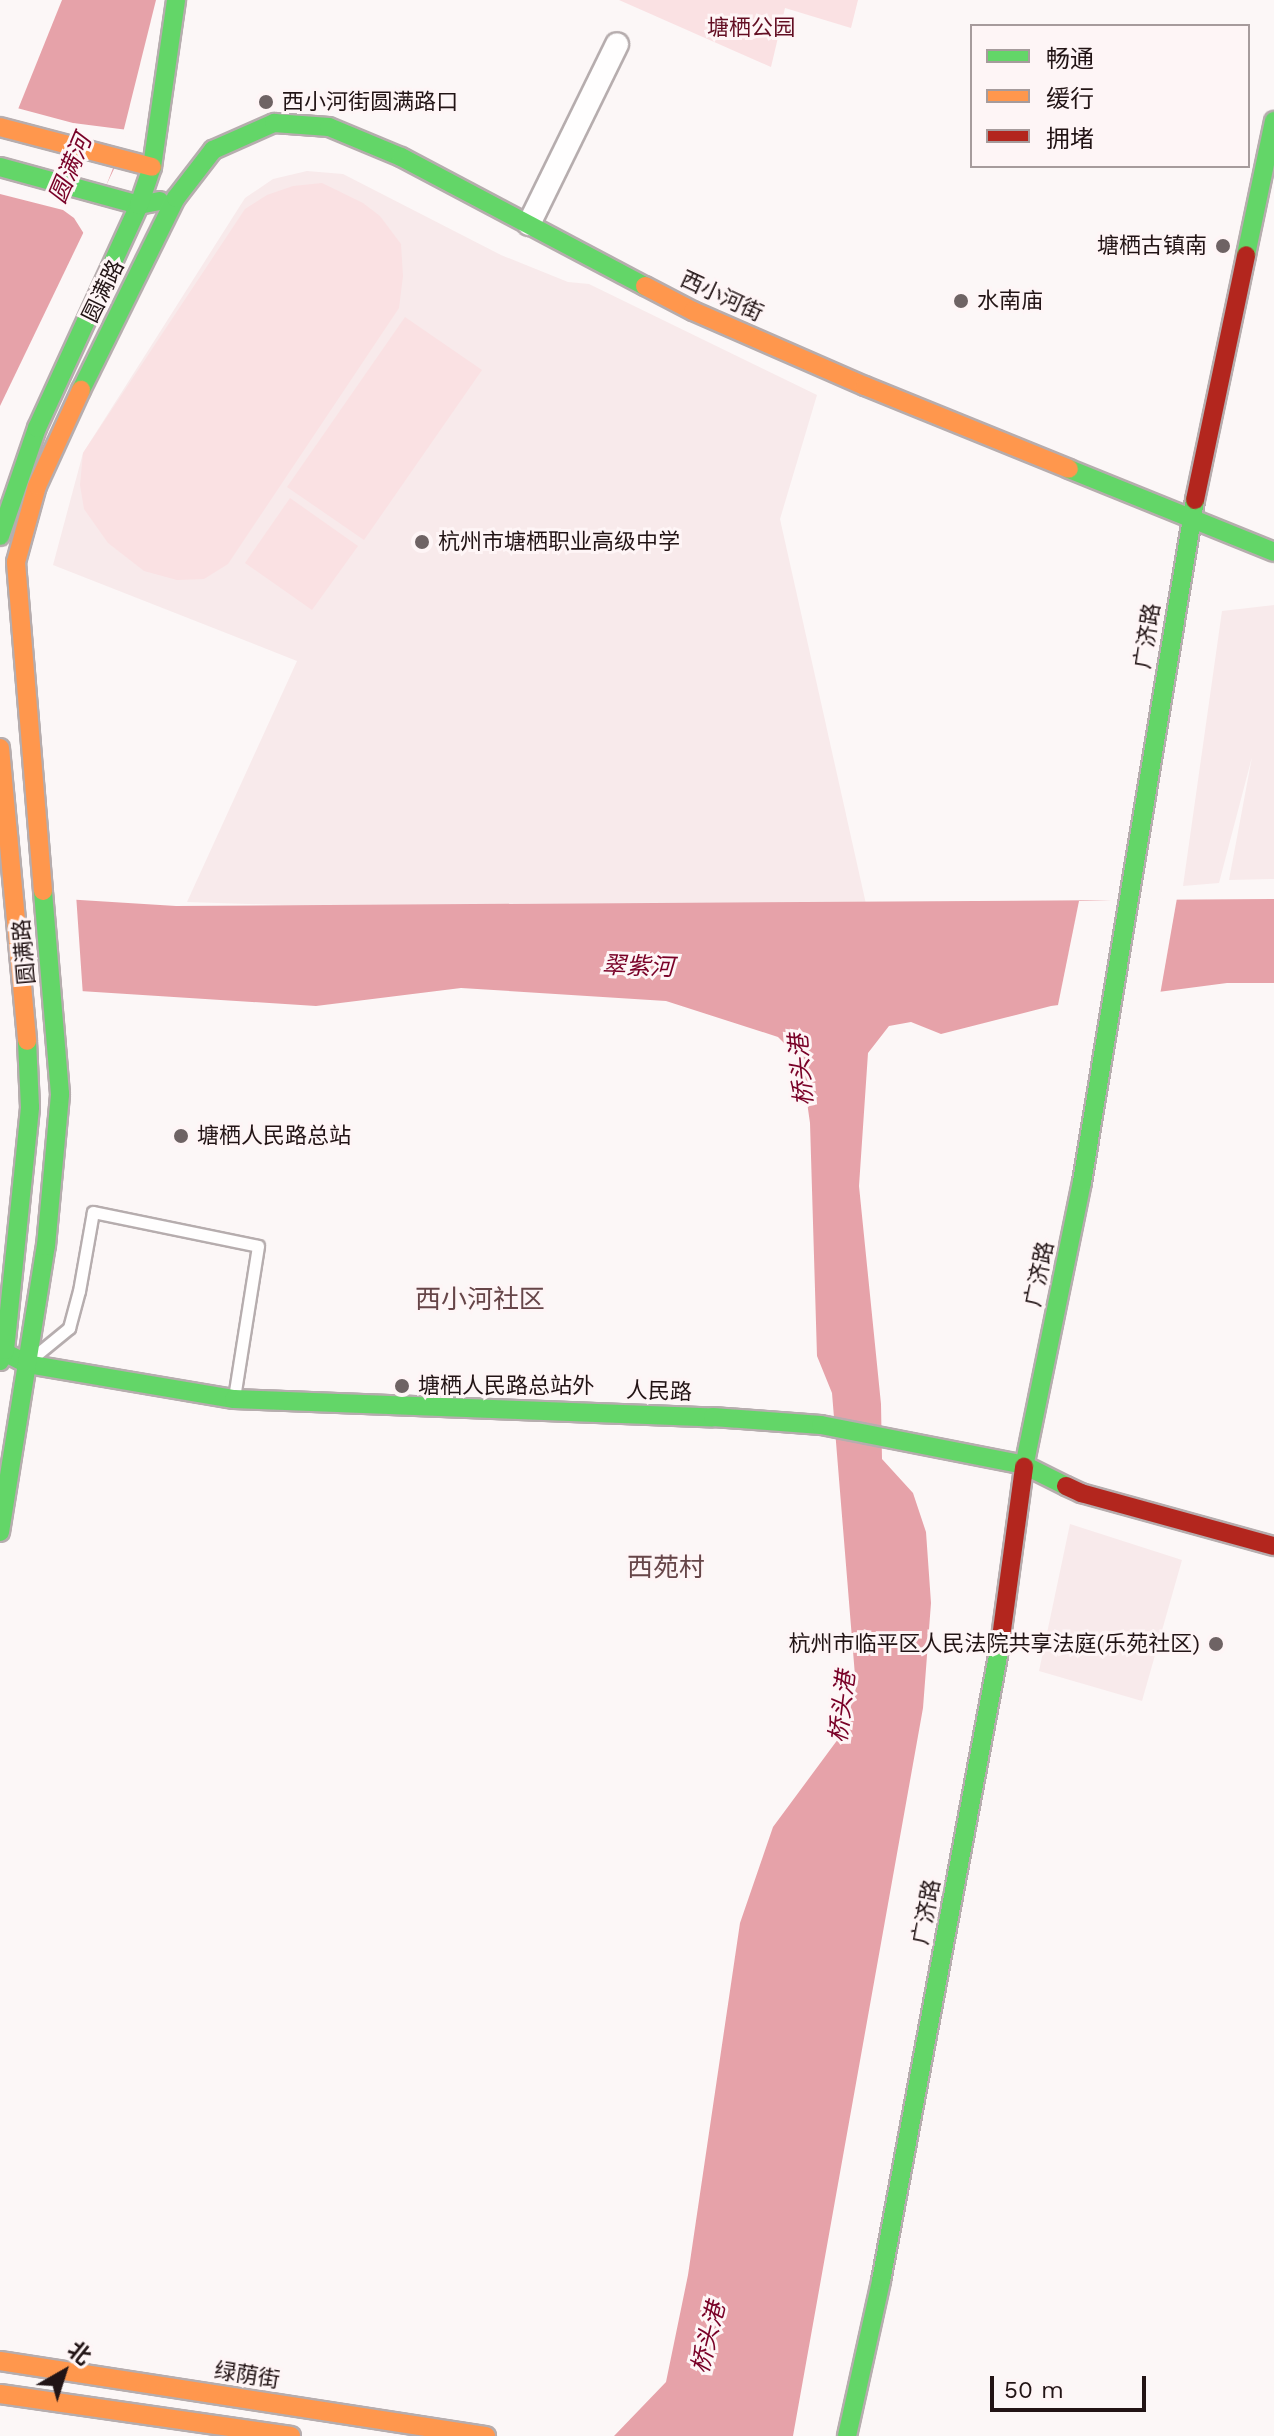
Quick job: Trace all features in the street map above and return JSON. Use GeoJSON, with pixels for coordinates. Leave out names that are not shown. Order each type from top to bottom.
{"type":"FeatureCollection","features":[{"type":"Feature","properties":{"kind":"street","name":"圆满路"},"geometry":{"type":"LineString","coordinates":[[0,536],[10,499],[37,428],[139,205],[152,167],[176,0]]}},
{"type":"Feature","properties":{"kind":"street"},"geometry":{"type":"LineString","coordinates":[[529,224],[617,44]]}},
{"type":"Feature","properties":{"kind":"street","name":"广济路"},"geometry":{"type":"LineString","coordinates":[[847,2436],[881,2281],[1006,1617],[1024,1465],[1082,1182],[1191,518],[1270,176],[1274,121]]}},
{"type":"Feature","properties":{"kind":"street","name":"西小河街"},"geometry":{"type":"LineString","coordinates":[[176,198],[213,150],[274,123],[329,127],[401,157],[708,317],[865,386],[1274,552]]}},
{"type":"Feature","properties":{"kind":"street"},"geometry":{"type":"LineString","coordinates":[[0,167],[139,205],[176,198],[152,167],[2,128]]}},
{"type":"Feature","properties":{"kind":"street","name":"圆满路"},"geometry":{"type":"LineString","coordinates":[[0,1532],[46,1246],[60,1094],[16,562],[37,486],[176,198]]}},
{"type":"Feature","properties":{"kind":"street","name":"圆满路"},"geometry":{"type":"LineString","coordinates":[[0,748],[27,1032],[30,1107],[2,1354]]}},
{"type":"Feature","properties":{"kind":"street","name":"人民路"},"geometry":{"type":"LineString","coordinates":[[2,1354],[27,1364],[234,1399],[713,1417],[821,1425],[1024,1465],[1081,1493],[1274,1546]]}},
{"type":"Feature","properties":{"kind":"street","name":"人民路"},"geometry":{"type":"LineString","coordinates":[[0,1374],[27,1364]]}},
{"type":"Feature","properties":{"kind":"street","name":"绿荫街"},"geometry":{"type":"LineString","coordinates":[[0,2361],[486,2436]]}},
{"type":"Feature","properties":{"kind":"street"},"geometry":{"type":"LineString","coordinates":[[0,2394],[291,2436]]}},
{"type":"Feature","properties":{"kind":"lane"},"geometry":{"type":"LineString","coordinates":[[27,1364],[69,1328],[93,1212],[258,1246],[234,1399]]}},
{"type":"Feature","properties":{"kind":"shaded area","name":"杭州市塘栖职业高级中学"},"geometry":{"type":"Polygon","coordinates":[[[307,171],[343,174],[501,255],[568,282],[589,284],[817,395],[780,519],[866,904],[409,909],[187,902],[297,661],[53,565],[83,453],[245,198],[273,179],[307,171]]]}},
{"type":"Feature","properties":{"kind":"shaded area"},"geometry":{"type":"Polygon","coordinates":[[[1274,605],[1274,879],[1229,880],[1252,757],[1219,883],[1183,886],[1222,611],[1274,605]]]}},
{"type":"Feature","properties":{"kind":"shaded area"},"geometry":{"type":"Polygon","coordinates":[[[1070,1524],[1182,1560],[1142,1701],[1039,1671],[1070,1524]]]}},
{"type":"Feature","properties":{"kind":"green space","name":"塘栖公园"},"geometry":{"type":"Polygon","coordinates":[[[619,0],[858,0],[851,28],[785,8],[771,67],[619,0]]]}},
{"type":"Feature","properties":{"kind":"green space"},"geometry":{"type":"Polygon","coordinates":[[[322,183],[363,203],[380,216],[401,244],[403,276],[399,308],[228,564],[204,579],[177,580],[144,571],[108,543],[84,509],[80,485],[83,453],[245,209],[267,195],[293,186],[322,183]]]}},
{"type":"Feature","properties":{"kind":"green space"},"geometry":{"type":"Polygon","coordinates":[[[405,317],[482,370],[364,540],[287,487],[405,317]]]}},
{"type":"Feature","properties":{"kind":"green space"},"geometry":{"type":"Polygon","coordinates":[[[290,498],[358,546],[312,610],[245,563],[290,498]]]}},
{"type":"Feature","properties":{"kind":"water","name":"圆满河"},"geometry":{"type":"Polygon","coordinates":[[[62,0],[156,0],[114,169],[0,406],[0,154],[62,0]]]}},
{"type":"Feature","properties":{"kind":"water"},"geometry":{"type":"Polygon","coordinates":[[[0,895],[176,906],[1274,899],[1274,983],[1227,983],[1051,1006],[941,1034],[911,1022],[889,1026],[868,1053],[859,1186],[881,1404],[882,1459],[913,1493],[926,1532],[931,1603],[923,1708],[793,2436],[614,2436],[666,2382],[688,2275],[740,1923],[773,1827],[844,1731],[856,1688],[832,1393],[817,1356],[810,1123],[801,1060],[778,1037],[666,1001],[461,988],[316,1006],[33,988],[0,895]]]}},
{"type":"Feature","properties":{"kind":"pier"},"geometry":{"type":"Polygon","coordinates":[[[17,108],[73,123],[128,130],[86,237],[74,218],[63,210],[0,194],[0,145],[17,108]]]}},
{"type":"Feature","properties":{"kind":"pier"},"geometry":{"type":"Polygon","coordinates":[[[0,891],[76,894],[83,996],[33,992],[0,998],[0,891]]]}},
{"type":"Feature","properties":{"kind":"pier"},"geometry":{"type":"Polygon","coordinates":[[[1177,898],[1160,995],[1087,1005],[1058,1005],[1079,901],[1177,898]]]}},
{"type":"Feature","properties":{"kind":"traffic: fast"},"geometry":{"type":"LineString","coordinates":[[0,536],[37,428],[139,205],[152,167],[176,0]]}},
{"type":"Feature","properties":{"kind":"traffic: fast"},"geometry":{"type":"LineString","coordinates":[[1246,255],[1274,121]]}},
{"type":"Feature","properties":{"kind":"traffic: fast"},"geometry":{"type":"LineString","coordinates":[[81,390],[176,198],[213,150],[274,123],[329,127],[401,157],[645,286]]}},
{"type":"Feature","properties":{"kind":"traffic: fast"},"geometry":{"type":"LineString","coordinates":[[0,167],[139,205],[160,201]]}},
{"type":"Feature","properties":{"kind":"traffic: fast"},"geometry":{"type":"LineString","coordinates":[[1069,469],[1274,552]]}},
{"type":"Feature","properties":{"kind":"traffic: fast"},"geometry":{"type":"LineString","coordinates":[[1024,1467],[1082,1182],[1195,500]]}},
{"type":"Feature","properties":{"kind":"traffic: fast"},"geometry":{"type":"LineString","coordinates":[[0,1532],[46,1246],[60,1094],[43,891]]}},
{"type":"Feature","properties":{"kind":"traffic: fast"},"geometry":{"type":"LineString","coordinates":[[0,1361],[5,1350],[30,1107],[27,1041]]}},
{"type":"Feature","properties":{"kind":"traffic: fast"},"geometry":{"type":"LineString","coordinates":[[0,1350],[27,1364],[234,1399],[713,1417],[821,1425],[1024,1465],[1066,1486]]}},
{"type":"Feature","properties":{"kind":"traffic: fast"},"geometry":{"type":"LineString","coordinates":[[847,2436],[881,2281],[1000,1645]]}},
{"type":"Feature","properties":{"kind":"traffic: slow"},"geometry":{"type":"LineString","coordinates":[[0,127],[152,167]]}},
{"type":"Feature","properties":{"kind":"traffic: slow"},"geometry":{"type":"LineString","coordinates":[[645,286],[693,311],[865,386],[1069,469]]}},
{"type":"Feature","properties":{"kind":"traffic: slow"},"geometry":{"type":"LineString","coordinates":[[43,891],[16,562],[37,486],[81,390]]}},
{"type":"Feature","properties":{"kind":"traffic: slow"},"geometry":{"type":"LineString","coordinates":[[0,748],[27,1041]]}},
{"type":"Feature","properties":{"kind":"traffic: slow"},"geometry":{"type":"LineString","coordinates":[[0,2361],[486,2436]]}},
{"type":"Feature","properties":{"kind":"traffic: slow"},"geometry":{"type":"LineString","coordinates":[[0,2394],[291,2436]]}},
{"type":"Feature","properties":{"kind":"traffic: jam"},"geometry":{"type":"LineString","coordinates":[[1195,500],[1246,255]]}},
{"type":"Feature","properties":{"kind":"traffic: jam"},"geometry":{"type":"LineString","coordinates":[[1000,1645],[1024,1467]]}},
{"type":"Feature","properties":{"kind":"traffic: jam"},"geometry":{"type":"LineString","coordinates":[[1066,1486],[1081,1493],[1274,1546]]}},
{"type":"Feature","properties":{"kind":"place","name":"西小河街圆满路口"},"geometry":{"type":"Point","coordinates":[266,102]}},
{"type":"Feature","properties":{"kind":"place","name":"塘栖古镇南"},"geometry":{"type":"Point","coordinates":[1223,246]}},
{"type":"Feature","properties":{"kind":"place","name":"水南庙"},"geometry":{"type":"Point","coordinates":[961,301]}},
{"type":"Feature","properties":{"kind":"place","name":"杭州市塘栖职业高级中学"},"geometry":{"type":"Point","coordinates":[422,542]}},
{"type":"Feature","properties":{"kind":"place","name":"塘栖人民路总站"},"geometry":{"type":"Point","coordinates":[181,1136]}},
{"type":"Feature","properties":{"kind":"place","name":"塘栖人民路总站外"},"geometry":{"type":"Point","coordinates":[402,1386]}},
{"type":"Feature","properties":{"kind":"place","name":"杭州市临平区人民法院共享法庭(乐苑社区)"},"geometry":{"type":"Point","coordinates":[1216,1644]}},
{"type":"Feature","properties":{"kind":"district","name":"西小河社区"},"geometry":{"type":"Point","coordinates":[480,1300]}},
{"type":"Feature","properties":{"kind":"district","name":"西苑村"},"geometry":{"type":"Point","coordinates":[666,1568]}},
{"type":"Feature","properties":{"kind":"water label","name":"翠紫河"},"geometry":{"type":"Point","coordinates":[638,967]}},
{"type":"Feature","properties":{"kind":"water label","name":"桥头港"},"geometry":{"type":"Point","coordinates":[802,1070]}},
{"type":"Feature","properties":{"kind":"water label","name":"桥头港"},"geometry":{"type":"Point","coordinates":[843,1707]}},
{"type":"Feature","properties":{"kind":"water label","name":"桥头港"},"geometry":{"type":"Point","coordinates":[709,2338]}}]}
